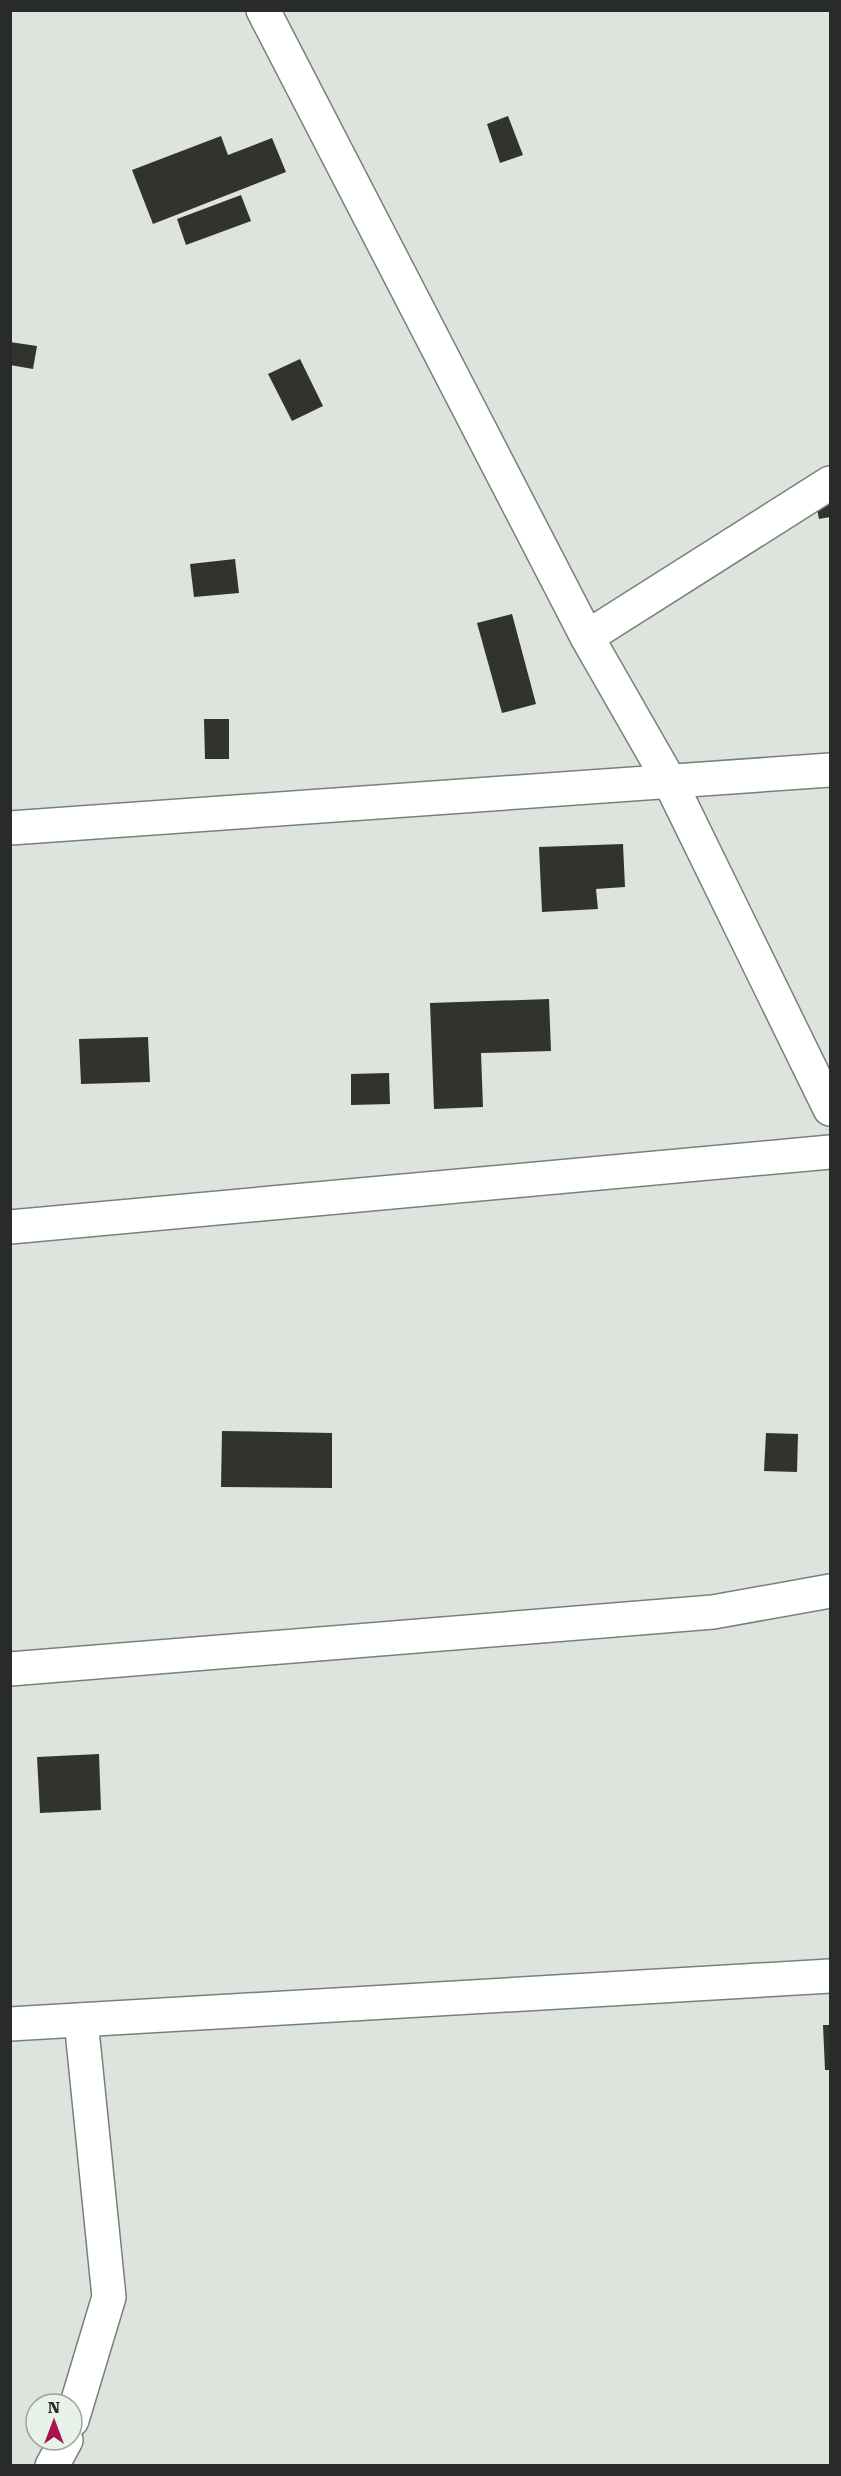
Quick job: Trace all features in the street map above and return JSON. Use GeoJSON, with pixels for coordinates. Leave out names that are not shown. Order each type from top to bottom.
{"type":"FeatureCollection","features":[{"type":"Feature","properties":{"kind":"street"},"geometry":{"type":"LineString","coordinates":[[263,10],[587,637],[670,782],[831,1109]]}},
{"type":"Feature","properties":{"kind":"street"},"geometry":{"type":"LineString","coordinates":[[587,637],[831,483]]}},
{"type":"Feature","properties":{"kind":"street"},"geometry":{"type":"LineString","coordinates":[[10,828],[831,770]]}},
{"type":"Feature","properties":{"kind":"street"},"geometry":{"type":"LineString","coordinates":[[10,1227],[831,1152]]}},
{"type":"Feature","properties":{"kind":"street"},"geometry":{"type":"LineString","coordinates":[[10,1669],[713,1612],[831,1591]]}},
{"type":"Feature","properties":{"kind":"street"},"geometry":{"type":"LineString","coordinates":[[10,2024],[831,1976]]}},
{"type":"Feature","properties":{"kind":"street"},"geometry":{"type":"LineString","coordinates":[[80,2392],[109,2297],[81,2020]]}},
{"type":"Feature","properties":{"kind":"street"},"geometry":{"type":"LineString","coordinates":[[52,2466],[60,2452]]}},
{"type":"Feature","properties":{"kind":"building"},"geometry":{"type":"Polygon","coordinates":[[[508,116],[523,155],[500,163],[487,124],[508,116]]]}},
{"type":"Feature","properties":{"kind":"building"},"geometry":{"type":"Polygon","coordinates":[[[221,136],[228,155],[272,138],[286,172],[153,224],[132,170],[221,136]]]}},
{"type":"Feature","properties":{"kind":"building"},"geometry":{"type":"Polygon","coordinates":[[[241,195],[251,221],[186,245],[177,219],[241,195]]]}},
{"type":"Feature","properties":{"kind":"building"},"geometry":{"type":"Polygon","coordinates":[[[10,342],[37,346],[33,369],[10,365],[10,342]]]}},
{"type":"Feature","properties":{"kind":"building"},"geometry":{"type":"Polygon","coordinates":[[[300,359],[323,406],[292,421],[268,374],[300,359]]]}},
{"type":"Feature","properties":{"kind":"building"},"geometry":{"type":"Polygon","coordinates":[[[830,492],[830,517],[819,519],[814,495],[830,492]]]}},
{"type":"Feature","properties":{"kind":"building"},"geometry":{"type":"Polygon","coordinates":[[[235,559],[239,593],[194,597],[190,564],[235,559]]]}},
{"type":"Feature","properties":{"kind":"building"},"geometry":{"type":"Polygon","coordinates":[[[512,614],[536,704],[502,713],[477,623],[512,614]]]}},
{"type":"Feature","properties":{"kind":"building"},"geometry":{"type":"Polygon","coordinates":[[[204,719],[229,719],[229,759],[205,759],[204,719]]]}},
{"type":"Feature","properties":{"kind":"building"},"geometry":{"type":"Polygon","coordinates":[[[623,844],[625,887],[596,889],[598,909],[542,912],[539,847],[623,844]]]}},
{"type":"Feature","properties":{"kind":"building"},"geometry":{"type":"Polygon","coordinates":[[[549,999],[551,1051],[481,1053],[483,1107],[434,1109],[430,1003],[549,999]]]}},
{"type":"Feature","properties":{"kind":"building"},"geometry":{"type":"Polygon","coordinates":[[[148,1037],[150,1082],[81,1084],[79,1039],[148,1037]]]}},
{"type":"Feature","properties":{"kind":"building"},"geometry":{"type":"Polygon","coordinates":[[[389,1073],[390,1104],[351,1105],[351,1074],[389,1073]]]}},
{"type":"Feature","properties":{"kind":"building"},"geometry":{"type":"Polygon","coordinates":[[[222,1431],[332,1433],[332,1488],[221,1487],[222,1431]]]}},
{"type":"Feature","properties":{"kind":"building"},"geometry":{"type":"Polygon","coordinates":[[[766,1433],[798,1434],[797,1472],[764,1471],[766,1433]]]}},
{"type":"Feature","properties":{"kind":"building"},"geometry":{"type":"Polygon","coordinates":[[[99,1754],[101,1810],[40,1813],[37,1757],[99,1754]]]}},
{"type":"Feature","properties":{"kind":"building"},"geometry":{"type":"Polygon","coordinates":[[[823,2025],[830,2025],[830,2070],[825,2070],[823,2025]]]}}]}
